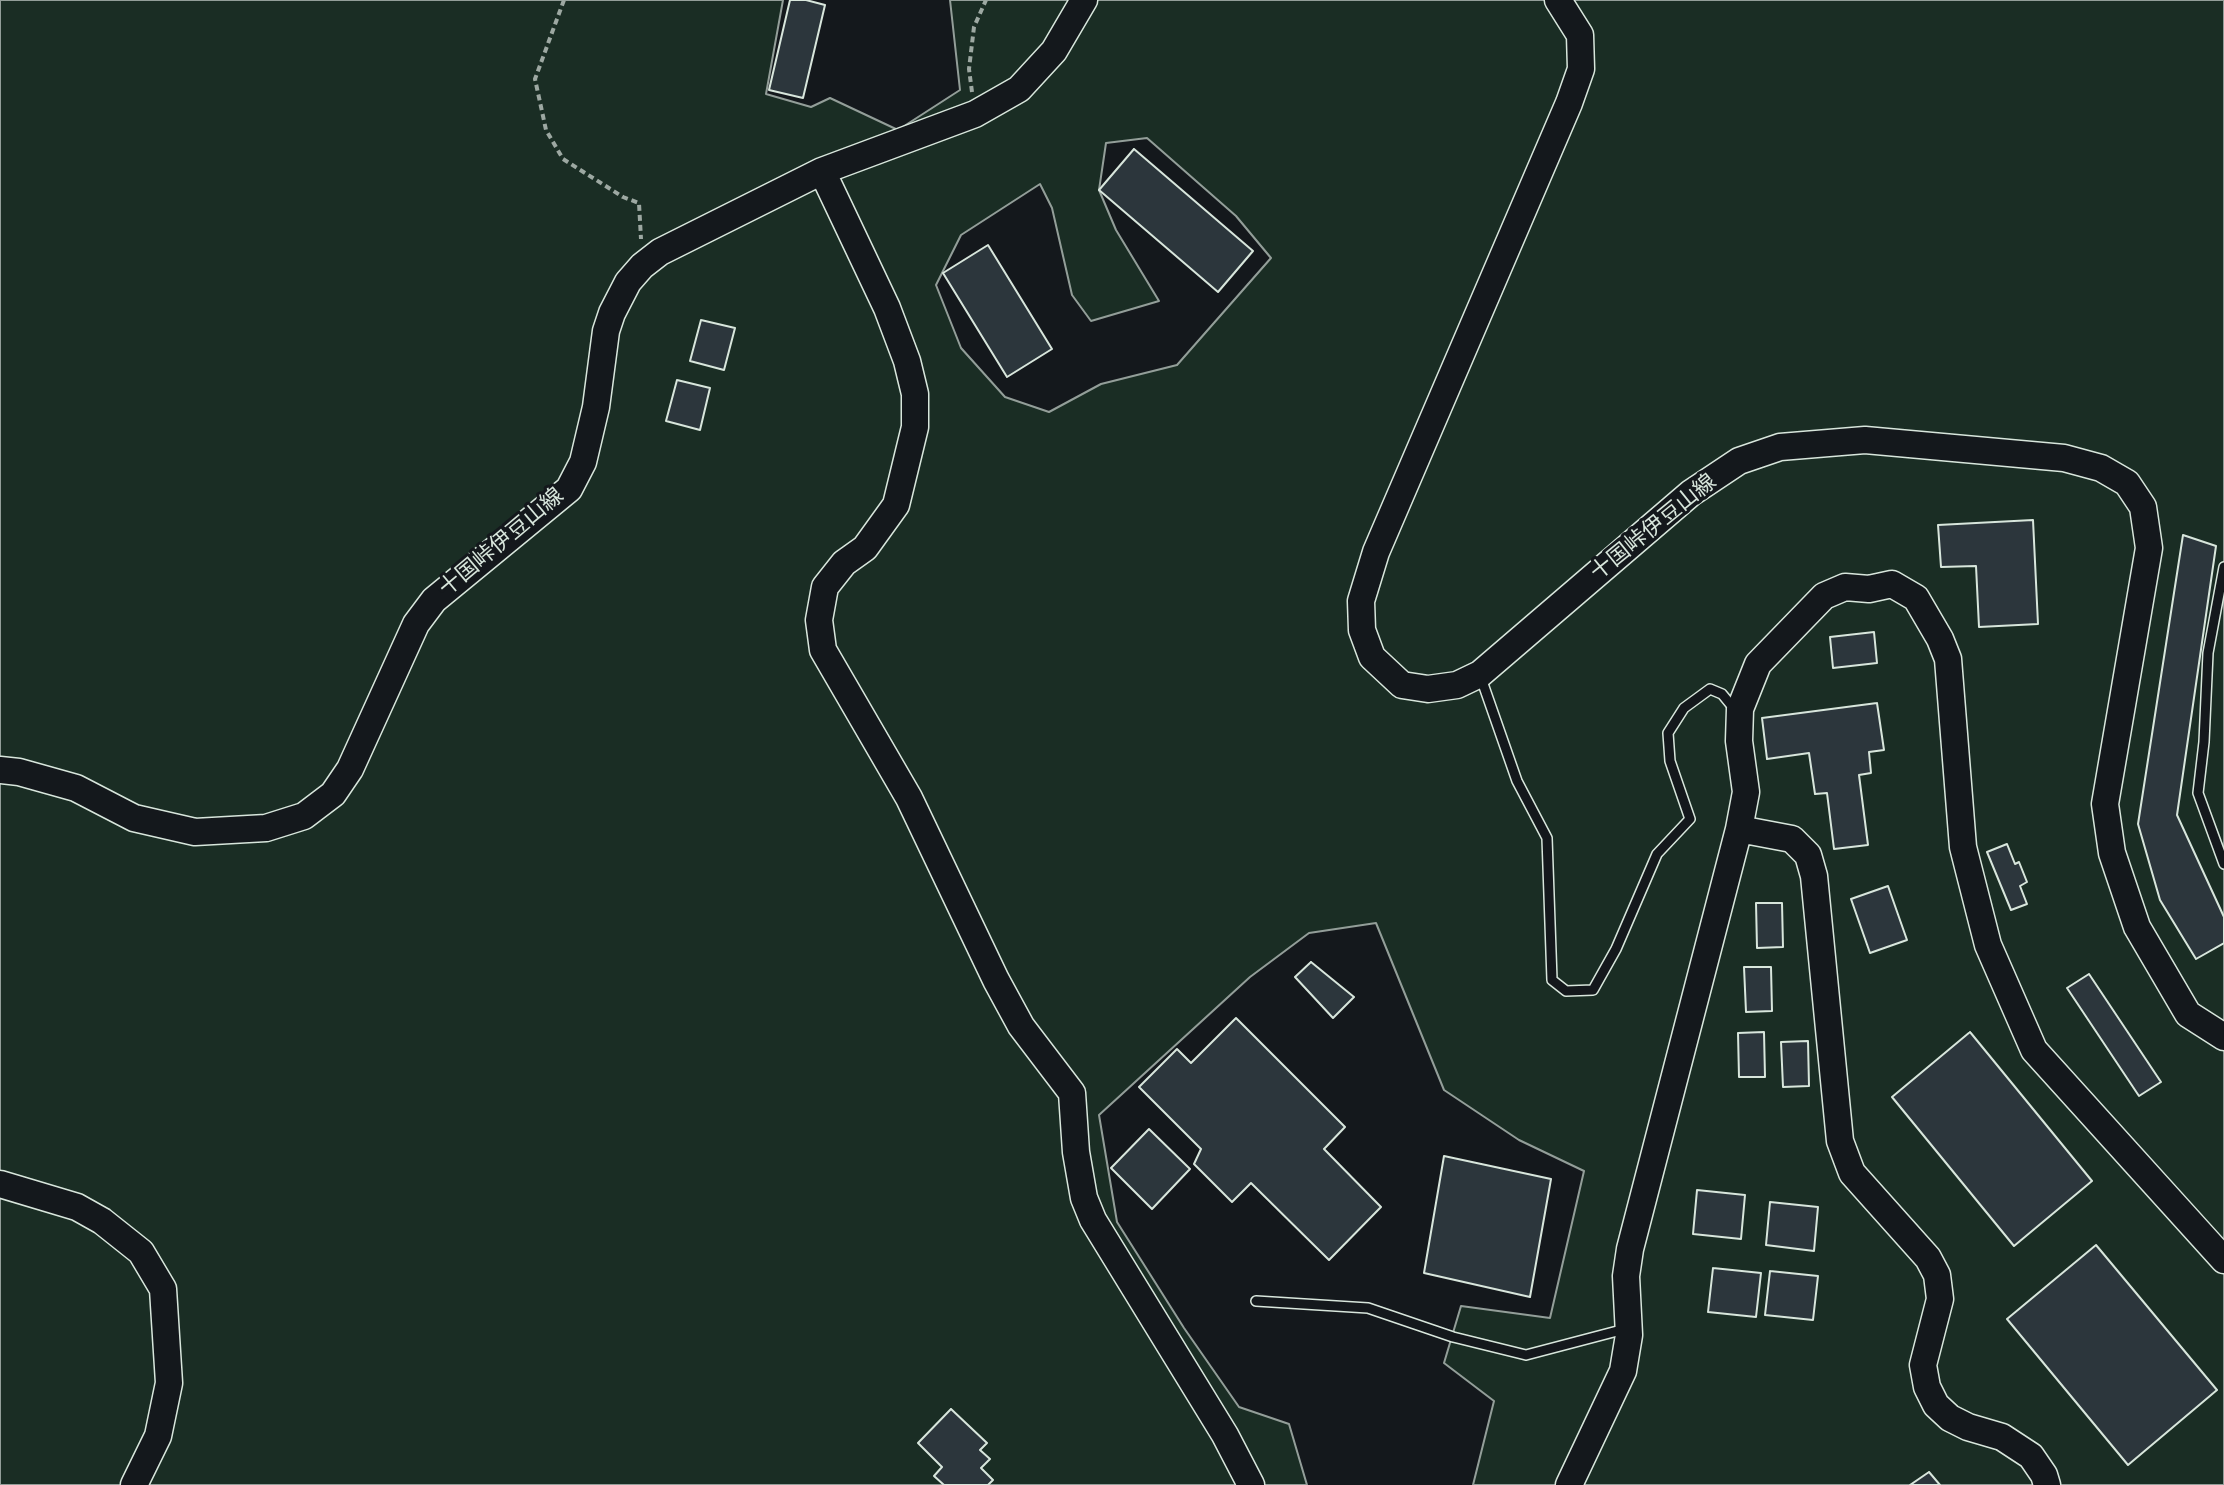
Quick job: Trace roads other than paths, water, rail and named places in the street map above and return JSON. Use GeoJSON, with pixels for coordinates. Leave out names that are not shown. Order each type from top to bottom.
{"type":"FeatureCollection","features":[{"type":"Feature","properties":{"kind":"main road","name":"十国峠伊豆山線"},"geometry":{"type":"LineString","coordinates":[[0,770],[19,772],[76,788],[134,818],[195,832],[266,828],[304,816],[333,794],[350,769],[416,624],[434,600],[569,489],[583,462],[596,407],[606,331],[628,282],[642,266],[660,252],[822,171],[975,114],[1019,89],[1054,51],[1084,0]]}},
{"type":"Feature","properties":{"kind":"main road","name":"十国峠伊豆山線"},"geometry":{"type":"LineString","coordinates":[[1558,0],[1580,35],[1581,69],[1376,552],[1361,601],[1362,630],[1372,657],[1402,685],[1428,689],[1457,685],[1480,674],[1691,493],[1739,461],[1780,447],[1865,440],[2064,458],[2101,468],[2127,483],[2143,507],[2149,548],[2105,804],[2112,853],[2137,927],[2188,1014],[2224,1037]]}},
{"type":"Feature","properties":{"kind":"main road"},"geometry":{"type":"LineString","coordinates":[[822,171],[887,308],[907,361],[915,394],[915,427],[896,505],[865,548],[844,563],[825,587],[819,620],[823,650],[909,798],[1021,1026],[1072,1093],[1076,1152],[1084,1198],[1093,1220],[1225,1435],[1251,1485]]}},
{"type":"Feature","properties":{"kind":"main road"},"geometry":{"type":"LineString","coordinates":[[1569,1485],[1623,1371],[1629,1329],[1626,1276],[1630,1249],[1746,792],[1739,741],[1740,709],[1758,664],[1824,596],[1845,587],[1869,589],[1892,584],[1916,598],[1940,639],[1948,659],[1963,847],[1988,945],[2034,1050],[2224,1260]]}},
{"type":"Feature","properties":{"kind":"main road"},"geometry":{"type":"LineString","coordinates":[[1739,829],[1792,839],[1808,855],[1814,876],[1840,1141],[1852,1173],[1928,1258],[1937,1275],[1940,1299],[1923,1365],[1927,1387],[1936,1405],[1950,1418],[2002,1437],[2031,1456],[2047,1485]]}},
{"type":"Feature","properties":{"kind":"main road"},"geometry":{"type":"LineString","coordinates":[[0,1184],[77,1207],[102,1221],[141,1252],[163,1289],[169,1383],[158,1436],[134,1485]]}},
{"type":"Feature","properties":{"kind":"lane"},"geometry":{"type":"LineString","coordinates":[[2224,567],[2208,653],[2198,793],[2224,864]]}},
{"type":"Feature","properties":{"kind":"lane"},"geometry":{"type":"LineString","coordinates":[[1480,674],[1517,781],[1547,838],[1552,980],[1566,991],[1593,990],[1616,949],[1657,854],[1690,819],[1670,761],[1668,733],[1684,708],[1710,689],[1722,694],[1740,716]]}},
{"type":"Feature","properties":{"kind":"lane"},"geometry":{"type":"LineString","coordinates":[[1256,1301],[1368,1308],[1453,1337],[1526,1355],[1629,1329]]}}]}
